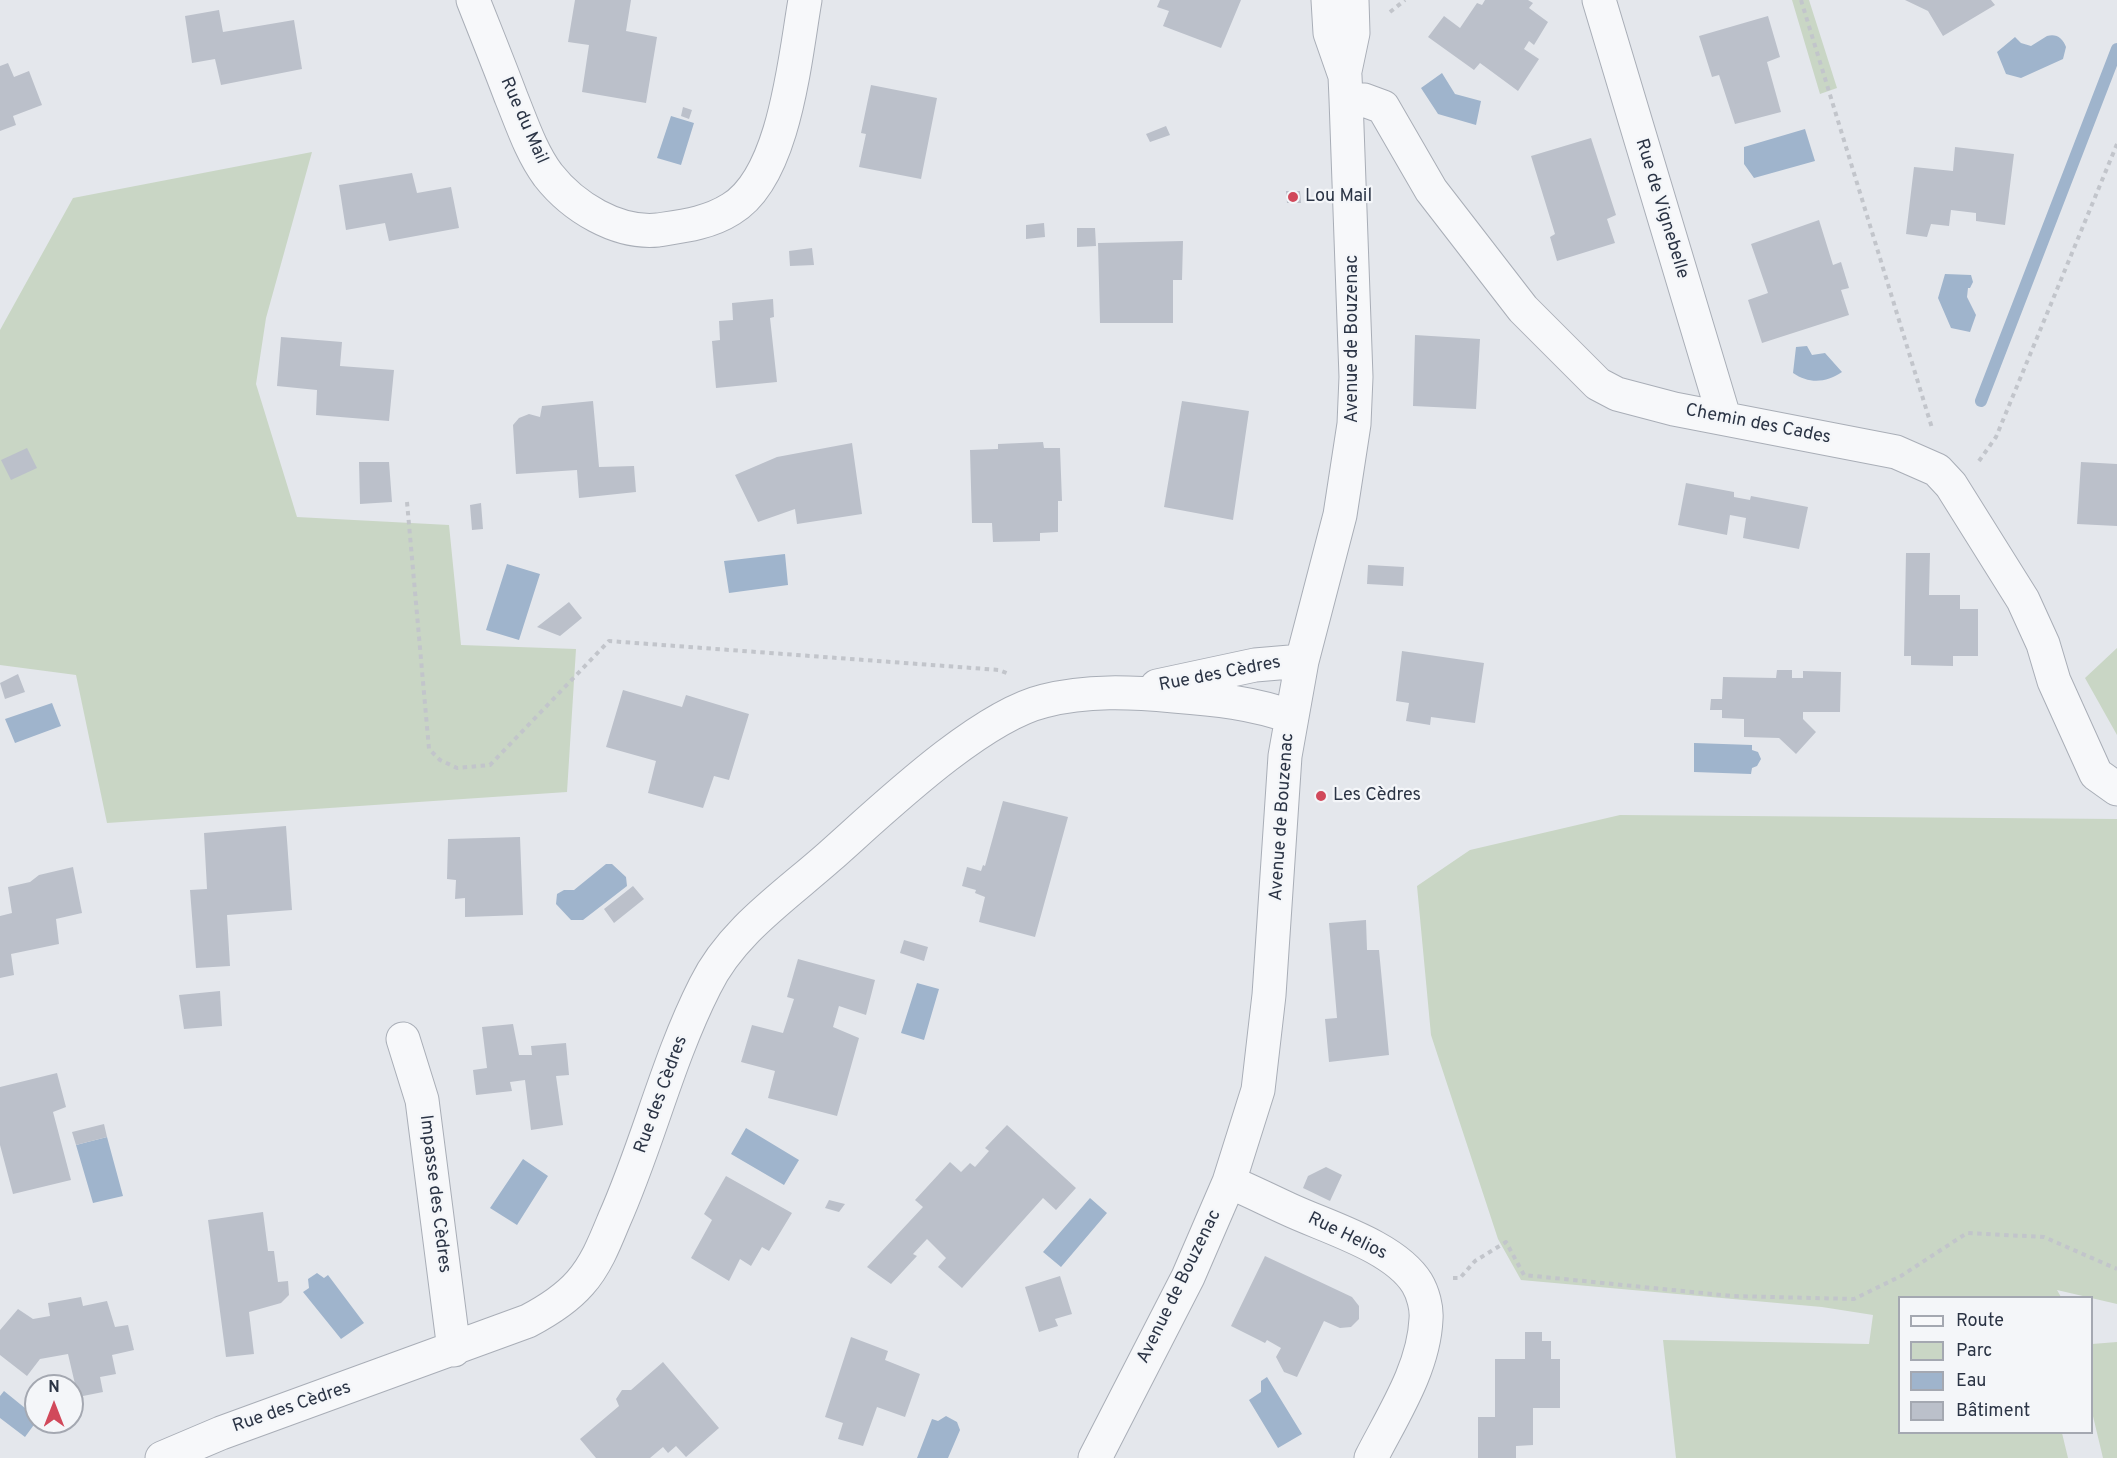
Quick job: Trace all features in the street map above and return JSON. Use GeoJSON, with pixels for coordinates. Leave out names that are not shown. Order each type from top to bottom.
{"type":"FeatureCollection","features":[{"type":"Feature","properties":{"kind":"street","name":"Rue du Mail"},"geometry":{"type":"LineString","coordinates":[[473,0],[533,152],[549,177],[596,216],[624,228],[651,230],[708,221],[733,208],[752,190],[777,141],[805,0]]}},
{"type":"Feature","properties":{"kind":"street","name":"Avenue de Bouzenac"},"geometry":{"type":"LineString","coordinates":[[1328,0],[1330,33],[1345,87]]}},
{"type":"Feature","properties":{"kind":"street","name":"Avenue de Bouzenac"},"geometry":{"type":"LineString","coordinates":[[1095,1458],[1188,1277],[1229,1182],[1245,1136],[1262,1067],[1278,886],[1283,781],[1292,717],[1302,662],[1340,514],[1354,424],[1356,377],[1345,87],[1353,33],[1352,0]]}},
{"type":"Feature","properties":{"kind":"street","name":"Rue de Vignebelle"},"geometry":{"type":"LineString","coordinates":[[1599,0],[1724,417]]}},
{"type":"Feature","properties":{"kind":"street","name":"Chemin des Cades"},"geometry":{"type":"LineString","coordinates":[[1345,87],[1364,100],[1383,107],[1438,200],[1523,309],[1598,384],[1617,394],[1636,399],[1874,447],[1917,459],[1937,470],[1951,485],[2023,600],[2043,644],[2054,681],[2096,774],[2117,789]]}},
{"type":"Feature","properties":{"kind":"street","name":"Rue des Cèdres"},"geometry":{"type":"LineString","coordinates":[[1139,692],[1170,681],[1217,672],[1279,662],[1302,662]]}},
{"type":"Feature","properties":{"kind":"street","name":"Rue des Cèdres"},"geometry":{"type":"LineString","coordinates":[[162,1458],[221,1433],[454,1350],[549,1310],[581,1282],[597,1258],[631,1183],[688,1022],[706,983],[729,948],[763,913],[978,734],[1011,714],[1041,701],[1077,694],[1139,692],[1234,701],[1292,717]]}},
{"type":"Feature","properties":{"kind":"street","name":"Impasse des Cèdres"},"geometry":{"type":"LineString","coordinates":[[404,1039],[422,1100],[454,1350]]}},
{"type":"Feature","properties":{"kind":"street","name":"Rue Helios"},"geometry":{"type":"LineString","coordinates":[[1229,1182],[1367,1244],[1392,1259],[1417,1283]]}},
{"type":"Feature","properties":{"kind":"street"},"geometry":{"type":"LineString","coordinates":[[1371,1458],[1404,1395],[1418,1358],[1426,1317],[1417,1283]]}},
{"type":"Feature","properties":{"kind":"path"},"geometry":{"type":"LineString","coordinates":[[1391,11],[1405,0]]}},
{"type":"Feature","properties":{"kind":"path"},"geometry":{"type":"LineString","coordinates":[[1801,0],[1930,422],[1932,447],[1917,459]]}},
{"type":"Feature","properties":{"kind":"path"},"geometry":{"type":"LineString","coordinates":[[1951,485],[1974,467],[1996,436],[2117,144]]}},
{"type":"Feature","properties":{"kind":"path"},"geometry":{"type":"LineString","coordinates":[[407,502],[429,749],[440,760],[457,768],[490,765],[609,641],[999,670],[1028,681],[1041,701]]}},
{"type":"Feature","properties":{"kind":"path"},"geometry":{"type":"LineString","coordinates":[[1417,1283],[1460,1278],[1475,1261],[1506,1242],[1524,1275],[1732,1296],[1854,1299],[1901,1276],[1967,1233],[2044,1237],[2117,1269]]}},
{"type":"Feature","properties":{"kind":"green space"},"geometry":{"type":"Polygon","coordinates":[[[1792,0],[1809,0],[1837,88],[1820,94],[1792,0]]]}},
{"type":"Feature","properties":{"kind":"green space"},"geometry":{"type":"Polygon","coordinates":[[[312,152],[266,318],[256,384],[297,517],[449,525],[461,645],[576,649],[567,792],[107,823],[76,675],[0,665],[0,330],[73,198],[312,152]]]}},
{"type":"Feature","properties":{"kind":"green space"},"geometry":{"type":"Polygon","coordinates":[[[2117,648],[2117,735],[2085,678],[2117,648]]]}},
{"type":"Feature","properties":{"kind":"green space"},"geometry":{"type":"Polygon","coordinates":[[[1620,815],[2117,819],[2117,1304],[2093,1298],[2093,1296],[2057,1290],[2060,1296],[1898,1296],[1898,1434],[2062,1434],[2068,1458],[1676,1458],[1663,1340],[1869,1344],[1873,1315],[1822,1307],[1521,1280],[1498,1239],[1431,1035],[1417,886],[1470,850],[1620,815]]]}},
{"type":"Feature","properties":{"kind":"green space"},"geometry":{"type":"Polygon","coordinates":[[[2117,1342],[2117,1458],[2103,1458],[2093,1416],[2093,1344],[2117,1342]]]}},
{"type":"Feature","properties":{"kind":"water"},"geometry":{"type":"Polygon","coordinates":[[[2047,36],[2056,36],[2063,41],[2066,47],[2063,59],[2021,78],[2006,74],[1997,52],[2015,37],[2021,43],[2031,46],[2047,36]]]}},
{"type":"Feature","properties":{"kind":"water"},"geometry":{"type":"Polygon","coordinates":[[[1442,73],[1455,94],[1481,101],[1476,125],[1438,114],[1421,88],[1442,73]]]}},
{"type":"Feature","properties":{"kind":"water"},"geometry":{"type":"Polygon","coordinates":[[[671,116],[694,123],[681,165],[657,158],[671,116]]]}},
{"type":"Feature","properties":{"kind":"water"},"geometry":{"type":"Polygon","coordinates":[[[1805,129],[1815,161],[1754,178],[1744,164],[1744,147],[1805,129]]]}},
{"type":"Feature","properties":{"kind":"water"},"geometry":{"type":"Polygon","coordinates":[[[1945,274],[1971,275],[1973,282],[1968,288],[1967,297],[1976,315],[1970,332],[1951,328],[1938,298],[1945,274]]]}},
{"type":"Feature","properties":{"kind":"water"},"geometry":{"type":"Polygon","coordinates":[[[1807,346],[1812,355],[1825,353],[1842,372],[1818,381],[1805,379],[1793,373],[1796,347],[1807,346]]]}},
{"type":"Feature","properties":{"kind":"water"},"geometry":{"type":"Polygon","coordinates":[[[785,554],[788,585],[729,593],[724,561],[785,554]]]}},
{"type":"Feature","properties":{"kind":"water"},"geometry":{"type":"Polygon","coordinates":[[[507,564],[540,574],[519,640],[486,630],[507,564]]]}},
{"type":"Feature","properties":{"kind":"water"},"geometry":{"type":"Polygon","coordinates":[[[52,703],[61,726],[15,743],[5,719],[52,703]]]}},
{"type":"Feature","properties":{"kind":"water"},"geometry":{"type":"Polygon","coordinates":[[[1694,743],[1752,745],[1752,750],[1758,752],[1761,759],[1757,766],[1752,768],[1751,774],[1694,772],[1694,743]]]}},
{"type":"Feature","properties":{"kind":"water"},"geometry":{"type":"Polygon","coordinates":[[[606,864],[612,864],[626,877],[627,886],[583,920],[571,920],[556,904],[557,894],[564,890],[574,890],[606,864]]]}},
{"type":"Feature","properties":{"kind":"water"},"geometry":{"type":"Polygon","coordinates":[[[917,983],[939,989],[924,1040],[901,1033],[917,983]]]}},
{"type":"Feature","properties":{"kind":"water"},"geometry":{"type":"Polygon","coordinates":[[[746,1128],[799,1160],[784,1185],[731,1154],[746,1128]]]}},
{"type":"Feature","properties":{"kind":"water"},"geometry":{"type":"Polygon","coordinates":[[[107,1137],[123,1196],[93,1203],[76,1145],[107,1137]]]}},
{"type":"Feature","properties":{"kind":"water"},"geometry":{"type":"Polygon","coordinates":[[[523,1159],[548,1176],[517,1225],[490,1208],[523,1159]]]}},
{"type":"Feature","properties":{"kind":"water"},"geometry":{"type":"Polygon","coordinates":[[[1090,1198],[1107,1213],[1061,1267],[1043,1252],[1090,1198]]]}},
{"type":"Feature","properties":{"kind":"water"},"geometry":{"type":"Polygon","coordinates":[[[317,1273],[324,1278],[328,1275],[364,1323],[341,1339],[303,1292],[309,1288],[308,1279],[317,1273]]]}},
{"type":"Feature","properties":{"kind":"water"},"geometry":{"type":"Polygon","coordinates":[[[1267,1377],[1302,1434],[1278,1448],[1249,1400],[1261,1392],[1261,1381],[1267,1377]]]}},
{"type":"Feature","properties":{"kind":"water"},"geometry":{"type":"Polygon","coordinates":[[[4,1391],[24,1407],[24,1434],[27,1434],[25,1437],[0,1418],[0,1396],[4,1391]]]}},
{"type":"Feature","properties":{"kind":"water"},"geometry":{"type":"Polygon","coordinates":[[[946,1416],[957,1422],[960,1430],[948,1458],[917,1458],[932,1419],[938,1421],[946,1416]]]}},
{"type":"Feature","properties":{"kind":"building"},"geometry":{"type":"Polygon","coordinates":[[[575,0],[631,0],[626,31],[657,37],[646,103],[582,92],[589,45],[568,42],[575,0]]]}},
{"type":"Feature","properties":{"kind":"building"},"geometry":{"type":"Polygon","coordinates":[[[1160,0],[1241,0],[1221,48],[1163,26],[1169,11],[1157,7],[1160,0]]]}},
{"type":"Feature","properties":{"kind":"building"},"geometry":{"type":"Polygon","coordinates":[[[1485,0],[1528,0],[1533,3],[1529,8],[1548,22],[1534,45],[1529,41],[1524,49],[1539,59],[1518,91],[1480,63],[1474,70],[1428,37],[1444,16],[1460,28],[1477,3],[1482,5],[1485,0]]]}},
{"type":"Feature","properties":{"kind":"building"},"geometry":{"type":"Polygon","coordinates":[[[1905,0],[1991,0],[1995,5],[1943,36],[1928,11],[1905,0]]]}},
{"type":"Feature","properties":{"kind":"building"},"geometry":{"type":"Polygon","coordinates":[[[219,10],[223,32],[294,20],[302,69],[221,85],[215,59],[192,63],[185,16],[219,10]]]}},
{"type":"Feature","properties":{"kind":"building"},"geometry":{"type":"Polygon","coordinates":[[[1768,16],[1780,57],[1767,62],[1781,112],[1735,124],[1719,75],[1712,77],[1699,36],[1768,16]]]}},
{"type":"Feature","properties":{"kind":"building"},"geometry":{"type":"Polygon","coordinates":[[[8,63],[14,77],[29,71],[42,105],[13,116],[16,125],[0,131],[0,66],[8,63]]]}},
{"type":"Feature","properties":{"kind":"building"},"geometry":{"type":"Polygon","coordinates":[[[871,85],[937,98],[921,179],[859,167],[866,134],[861,133],[871,85]]]}},
{"type":"Feature","properties":{"kind":"building"},"geometry":{"type":"Polygon","coordinates":[[[683,107],[692,110],[689,119],[681,116],[683,107]]]}},
{"type":"Feature","properties":{"kind":"building"},"geometry":{"type":"Polygon","coordinates":[[[1166,126],[1170,135],[1150,142],[1146,134],[1166,126]]]}},
{"type":"Feature","properties":{"kind":"building"},"geometry":{"type":"Polygon","coordinates":[[[1591,138],[1616,215],[1607,219],[1615,243],[1557,261],[1550,237],[1555,234],[1531,156],[1591,138]]]}},
{"type":"Feature","properties":{"kind":"building"},"geometry":{"type":"Polygon","coordinates":[[[1955,147],[2014,154],[2005,225],[1976,221],[1976,213],[1951,210],[1949,226],[1931,224],[1927,237],[1906,234],[1914,167],[1953,171],[1955,147]]]}},
{"type":"Feature","properties":{"kind":"building"},"geometry":{"type":"Polygon","coordinates":[[[412,173],[417,193],[451,187],[459,228],[389,241],[385,223],[346,230],[339,185],[412,173]]]}},
{"type":"Feature","properties":{"kind":"building","name":"Lou Mail"},"geometry":{"type":"Polygon","coordinates":[[[1286,191],[1300,191],[1301,203],[1287,203],[1286,191]]]}},
{"type":"Feature","properties":{"kind":"building"},"geometry":{"type":"Polygon","coordinates":[[[1819,220],[1833,265],[1841,262],[1849,288],[1841,290],[1849,315],[1762,343],[1748,300],[1768,293],[1751,244],[1819,220]]]}},
{"type":"Feature","properties":{"kind":"building"},"geometry":{"type":"Polygon","coordinates":[[[1044,223],[1045,237],[1026,239],[1026,225],[1044,223]]]}},
{"type":"Feature","properties":{"kind":"building"},"geometry":{"type":"Polygon","coordinates":[[[1077,228],[1095,228],[1096,246],[1077,247],[1077,228]]]}},
{"type":"Feature","properties":{"kind":"building"},"geometry":{"type":"Polygon","coordinates":[[[1183,241],[1182,280],[1173,280],[1173,323],[1100,323],[1098,243],[1183,241]]]}},
{"type":"Feature","properties":{"kind":"building"},"geometry":{"type":"Polygon","coordinates":[[[812,248],[814,265],[790,266],[789,251],[812,248]]]}},
{"type":"Feature","properties":{"kind":"building"},"geometry":{"type":"Polygon","coordinates":[[[773,299],[774,317],[770,318],[777,382],[716,388],[712,341],[720,340],[719,321],[733,320],[732,303],[773,299]]]}},
{"type":"Feature","properties":{"kind":"building"},"geometry":{"type":"Polygon","coordinates":[[[1415,335],[1480,339],[1476,409],[1413,406],[1415,335]]]}},
{"type":"Feature","properties":{"kind":"building"},"geometry":{"type":"Polygon","coordinates":[[[281,337],[342,342],[340,366],[394,370],[389,421],[316,415],[317,390],[277,386],[281,337]]]}},
{"type":"Feature","properties":{"kind":"building"},"geometry":{"type":"Polygon","coordinates":[[[593,401],[599,467],[634,466],[636,492],[579,498],[577,470],[516,474],[513,425],[519,418],[529,414],[540,417],[542,406],[593,401]]]}},
{"type":"Feature","properties":{"kind":"building"},"geometry":{"type":"Polygon","coordinates":[[[1182,401],[1249,411],[1233,520],[1164,507],[1182,401]]]}},
{"type":"Feature","properties":{"kind":"building"},"geometry":{"type":"Polygon","coordinates":[[[1043,442],[1044,448],[1060,448],[1062,501],[1058,501],[1058,532],[1040,533],[1040,541],[993,542],[992,523],[972,523],[970,450],[998,449],[998,444],[1043,442]]]}},
{"type":"Feature","properties":{"kind":"building"},"geometry":{"type":"Polygon","coordinates":[[[852,443],[862,514],[797,524],[795,509],[758,522],[735,475],[777,457],[852,443]]]}},
{"type":"Feature","properties":{"kind":"building"},"geometry":{"type":"Polygon","coordinates":[[[27,448],[37,468],[11,480],[1,460],[27,448]]]}},
{"type":"Feature","properties":{"kind":"building"},"geometry":{"type":"Polygon","coordinates":[[[359,462],[389,462],[392,502],[360,504],[359,462]]]}},
{"type":"Feature","properties":{"kind":"building"},"geometry":{"type":"Polygon","coordinates":[[[2081,462],[2117,464],[2117,526],[2077,524],[2081,462]]]}},
{"type":"Feature","properties":{"kind":"building"},"geometry":{"type":"Polygon","coordinates":[[[1686,483],[1734,492],[1734,497],[1750,500],[1751,496],[1808,507],[1799,549],[1743,538],[1746,518],[1730,515],[1727,535],[1678,525],[1686,483]]]}},
{"type":"Feature","properties":{"kind":"building"},"geometry":{"type":"Polygon","coordinates":[[[481,503],[483,529],[472,530],[470,505],[481,503]]]}},
{"type":"Feature","properties":{"kind":"building"},"geometry":{"type":"Polygon","coordinates":[[[1906,553],[1930,553],[1929,595],[1960,595],[1960,609],[1978,609],[1978,656],[1953,656],[1953,666],[1911,665],[1911,656],[1904,656],[1906,553]]]}},
{"type":"Feature","properties":{"kind":"building"},"geometry":{"type":"Polygon","coordinates":[[[1368,565],[1404,567],[1403,586],[1367,584],[1368,565]]]}},
{"type":"Feature","properties":{"kind":"building"},"geometry":{"type":"Polygon","coordinates":[[[569,602],[582,618],[560,636],[537,627],[569,602]]]}},
{"type":"Feature","properties":{"kind":"building"},"geometry":{"type":"Polygon","coordinates":[[[1402,651],[1484,663],[1475,723],[1431,717],[1430,725],[1406,721],[1409,703],[1396,701],[1402,651]]]}},
{"type":"Feature","properties":{"kind":"building"},"geometry":{"type":"Polygon","coordinates":[[[1777,670],[1792,670],[1792,678],[1803,678],[1803,671],[1841,672],[1840,712],[1803,712],[1803,719],[1816,732],[1796,754],[1779,738],[1744,737],[1744,719],[1722,718],[1722,710],[1710,710],[1711,699],[1722,699],[1723,677],[1776,678],[1777,670]]]}},
{"type":"Feature","properties":{"kind":"building"},"geometry":{"type":"Polygon","coordinates":[[[18,674],[25,692],[5,699],[0,683],[18,674]]]}},
{"type":"Feature","properties":{"kind":"building"},"geometry":{"type":"Polygon","coordinates":[[[623,690],[682,707],[686,695],[749,714],[729,780],[714,776],[703,808],[648,793],[656,761],[606,747],[623,690]]]}},
{"type":"Feature","properties":{"kind":"building"},"geometry":{"type":"Polygon","coordinates":[[[1003,801],[1068,817],[1035,937],[979,922],[985,897],[975,893],[976,890],[962,886],[967,867],[981,871],[983,865],[985,866],[1003,801]]]}},
{"type":"Feature","properties":{"kind":"building"},"geometry":{"type":"Polygon","coordinates":[[[286,826],[292,910],[227,915],[230,966],[196,968],[190,890],[207,889],[204,833],[286,826]]]}},
{"type":"Feature","properties":{"kind":"building"},"geometry":{"type":"Polygon","coordinates":[[[520,837],[523,915],[465,917],[465,898],[455,899],[456,880],[447,879],[448,839],[520,837]]]}},
{"type":"Feature","properties":{"kind":"building"},"geometry":{"type":"Polygon","coordinates":[[[73,867],[82,913],[56,919],[59,944],[11,954],[14,975],[0,978],[0,916],[12,913],[8,887],[30,882],[39,875],[73,867]]]}},
{"type":"Feature","properties":{"kind":"building"},"geometry":{"type":"Polygon","coordinates":[[[633,886],[644,899],[614,923],[604,909],[633,886]]]}},
{"type":"Feature","properties":{"kind":"building"},"geometry":{"type":"Polygon","coordinates":[[[1366,920],[1367,950],[1379,950],[1389,1055],[1329,1062],[1325,1019],[1337,1018],[1329,923],[1366,920]]]}},
{"type":"Feature","properties":{"kind":"building"},"geometry":{"type":"Polygon","coordinates":[[[904,940],[928,947],[924,961],[900,953],[904,940]]]}},
{"type":"Feature","properties":{"kind":"building"},"geometry":{"type":"Polygon","coordinates":[[[798,959],[875,980],[866,1015],[839,1006],[833,1027],[859,1038],[837,1116],[768,1098],[775,1071],[741,1062],[752,1025],[783,1033],[794,999],[787,997],[798,959]]]}},
{"type":"Feature","properties":{"kind":"building"},"geometry":{"type":"Polygon","coordinates":[[[220,991],[222,1026],[184,1029],[179,995],[220,991]]]}},
{"type":"Feature","properties":{"kind":"building"},"geometry":{"type":"Polygon","coordinates":[[[513,1024],[519,1055],[532,1055],[531,1046],[566,1043],[569,1075],[556,1076],[563,1125],[531,1130],[525,1080],[510,1082],[512,1091],[476,1095],[473,1070],[487,1068],[482,1027],[513,1024]]]}},
{"type":"Feature","properties":{"kind":"building"},"geometry":{"type":"Polygon","coordinates":[[[57,1073],[66,1107],[53,1112],[71,1180],[13,1194],[0,1145],[0,1087],[57,1073]]]}},
{"type":"Feature","properties":{"kind":"building"},"geometry":{"type":"Polygon","coordinates":[[[104,1124],[107,1137],[76,1145],[72,1132],[104,1124]]]}},
{"type":"Feature","properties":{"kind":"building"},"geometry":{"type":"Polygon","coordinates":[[[1007,1125],[1076,1188],[1056,1210],[1043,1198],[962,1288],[938,1267],[946,1258],[927,1239],[913,1254],[917,1256],[891,1284],[867,1267],[923,1207],[915,1200],[950,1162],[961,1172],[970,1163],[975,1167],[989,1151],[985,1148],[1007,1125]]]}},
{"type":"Feature","properties":{"kind":"building"},"geometry":{"type":"Polygon","coordinates":[[[1326,1167],[1342,1175],[1330,1201],[1303,1188],[1308,1176],[1326,1167]]]}},
{"type":"Feature","properties":{"kind":"building"},"geometry":{"type":"Polygon","coordinates":[[[726,1176],[792,1213],[769,1251],[762,1247],[751,1266],[740,1259],[729,1281],[691,1258],[712,1220],[704,1214],[726,1176]]]}},
{"type":"Feature","properties":{"kind":"building"},"geometry":{"type":"Polygon","coordinates":[[[829,1200],[845,1204],[839,1212],[825,1208],[829,1200]]]}},
{"type":"Feature","properties":{"kind":"building"},"geometry":{"type":"Polygon","coordinates":[[[263,1212],[268,1251],[274,1251],[278,1282],[288,1281],[289,1295],[281,1303],[249,1312],[254,1354],[226,1357],[208,1220],[263,1212]]]}},
{"type":"Feature","properties":{"kind":"building"},"geometry":{"type":"Polygon","coordinates":[[[1265,1256],[1352,1297],[1359,1306],[1359,1319],[1351,1327],[1340,1328],[1324,1321],[1297,1377],[1284,1372],[1276,1357],[1281,1348],[1267,1340],[1265,1343],[1231,1326],[1265,1256]]]}},
{"type":"Feature","properties":{"kind":"building"},"geometry":{"type":"Polygon","coordinates":[[[1060,1276],[1072,1314],[1055,1319],[1058,1326],[1039,1332],[1025,1287],[1060,1276]]]}},
{"type":"Feature","properties":{"kind":"building"},"geometry":{"type":"Polygon","coordinates":[[[81,1297],[83,1306],[107,1301],[115,1327],[128,1325],[134,1350],[112,1355],[116,1374],[100,1377],[103,1392],[84,1396],[84,1374],[73,1374],[68,1354],[40,1359],[29,1374],[24,1374],[0,1355],[0,1330],[18,1309],[33,1319],[50,1316],[48,1303],[81,1297]]]}},
{"type":"Feature","properties":{"kind":"building"},"geometry":{"type":"Polygon","coordinates":[[[1525,1332],[1542,1332],[1542,1341],[1551,1341],[1551,1359],[1560,1359],[1560,1408],[1533,1408],[1533,1445],[1516,1446],[1516,1458],[1478,1458],[1478,1417],[1495,1417],[1495,1359],[1525,1359],[1525,1332]]]}},
{"type":"Feature","properties":{"kind":"building"},"geometry":{"type":"Polygon","coordinates":[[[851,1337],[888,1351],[885,1360],[920,1374],[905,1417],[877,1407],[863,1446],[838,1439],[843,1423],[825,1417],[851,1337]]]}},
{"type":"Feature","properties":{"kind":"building"},"geometry":{"type":"Polygon","coordinates":[[[663,1362],[719,1428],[686,1457],[676,1446],[668,1453],[663,1447],[650,1458],[596,1458],[580,1439],[619,1406],[616,1399],[622,1390],[631,1390],[663,1362]]]}},
{"type":"Feature","properties":{"kind":"waterway"},"geometry":{"type":"LineString","coordinates":[[1981,401],[2117,49]]}},
{"type":"Feature","properties":{"kind":"place","name":"Lou Mail"},"geometry":{"type":"Point","coordinates":[1293,197]}},
{"type":"Feature","properties":{"kind":"place","name":"Les Cèdres"},"geometry":{"type":"Point","coordinates":[1321,796]}}]}
